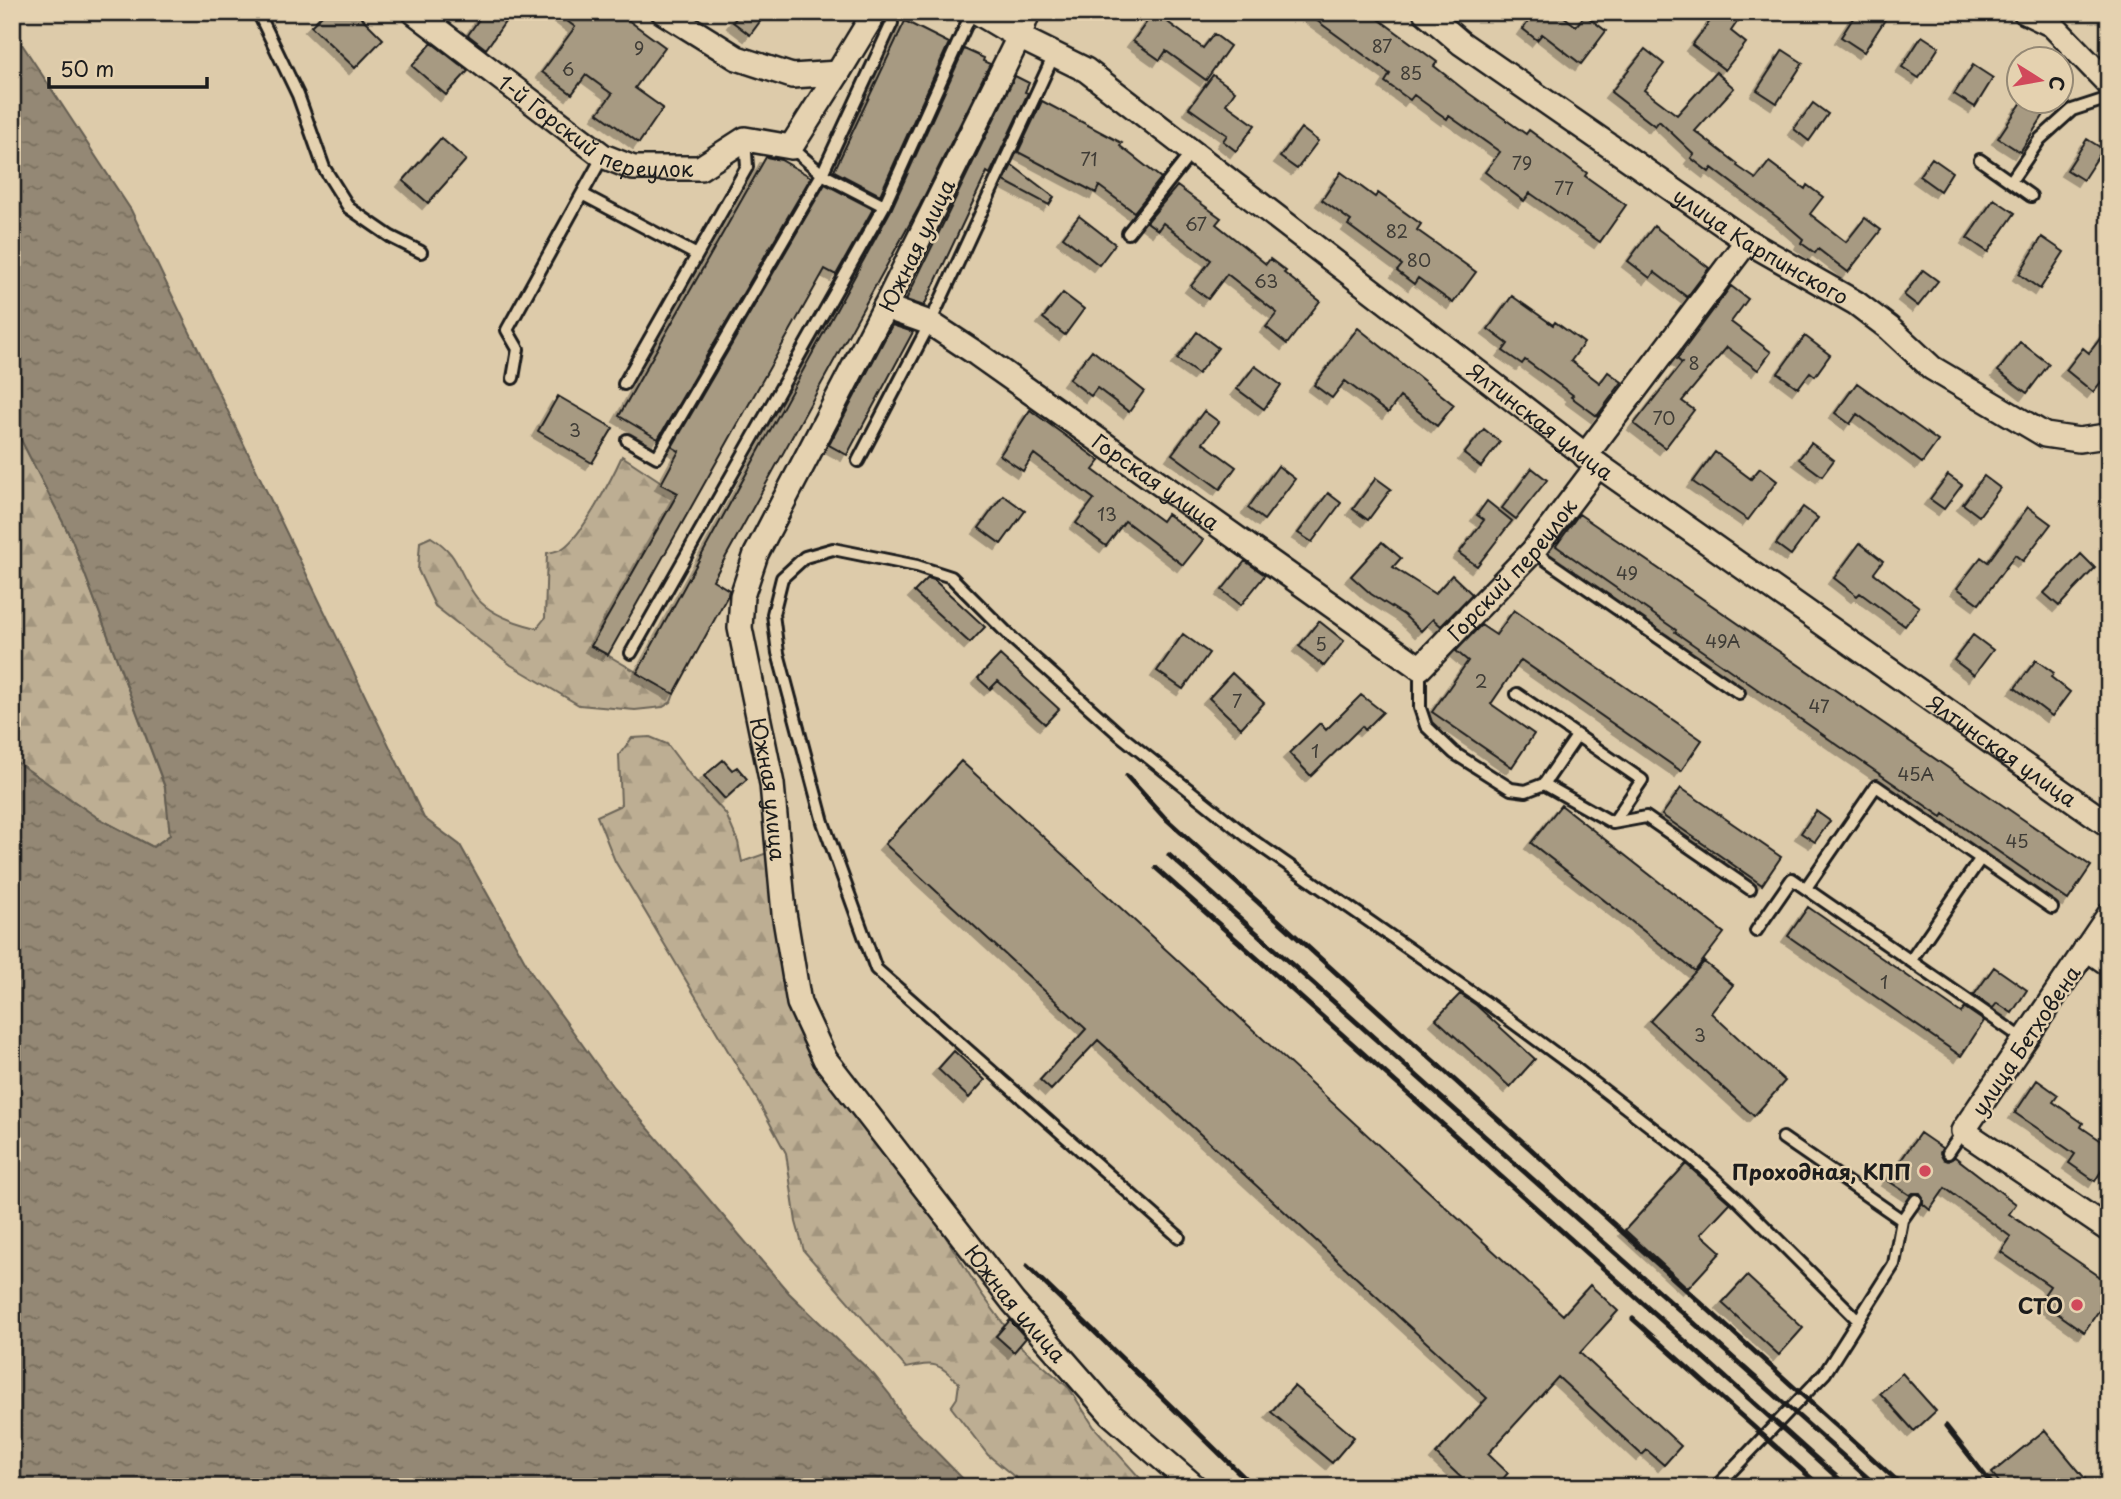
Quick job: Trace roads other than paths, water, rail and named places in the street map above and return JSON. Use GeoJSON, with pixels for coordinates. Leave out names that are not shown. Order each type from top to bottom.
{"type":"FeatureCollection","features":[{"type":"Feature","properties":{"kind":"street","name":"1-й Горский переулок"},"geometry":{"type":"LineString","coordinates":[[414,12],[603,156],[633,168],[700,168],[745,139]]}},
{"type":"Feature","properties":{"kind":"street"},"geometry":{"type":"LineString","coordinates":[[663,12],[737,58],[792,76],[838,73]]}},
{"type":"Feature","properties":{"kind":"street","name":"Ялтинская улица"},"geometry":{"type":"LineString","coordinates":[[974,12],[1086,70],[1592,461],[2109,825]]}},
{"type":"Feature","properties":{"kind":"street","name":"Южная улица"},"geometry":{"type":"LineString","coordinates":[[1028,12],[1019,37],[886,307],[755,554],[742,596],[740,628],[772,784],[784,913],[799,1003],[825,1059],[1013,1303],[1111,1414],[1195,1487]]}},
{"type":"Feature","properties":{"kind":"street","name":"улица Карпинского"},"geometry":{"type":"LineString","coordinates":[[1425,12],[1461,43],[1747,241],[1856,303],[1889,328],[1932,368],[2045,435],[2079,440],[2108,435]]}},
{"type":"Feature","properties":{"kind":"street"},"geometry":{"type":"LineString","coordinates":[[2025,12],[2052,25],[2109,84]]}},
{"type":"Feature","properties":{"kind":"street"},"geometry":{"type":"LineString","coordinates":[[745,139],[791,147],[838,73],[884,18]]}},
{"type":"Feature","properties":{"kind":"street","name":"Горский переулок"},"geometry":{"type":"LineString","coordinates":[[1420,667],[1533,551],[1592,461],[1747,241]]}},
{"type":"Feature","properties":{"kind":"street","name":"Горская улица"},"geometry":{"type":"LineString","coordinates":[[886,307],[930,323],[977,354],[1420,667]]}},
{"type":"Feature","properties":{"kind":"street","name":"улица Бетховена"},"geometry":{"type":"LineString","coordinates":[[1963,1130],[2109,915]]}},
{"type":"Feature","properties":{"kind":"street"},"geometry":{"type":"LineString","coordinates":[[2086,948],[2109,964]]}},
{"type":"Feature","properties":{"kind":"street"},"geometry":{"type":"LineString","coordinates":[[1963,1130],[2109,1230]]}},
{"type":"Feature","properties":{"kind":"lane"},"geometry":{"type":"LineString","coordinates":[[258,12],[298,95],[324,168],[349,208],[391,237],[421,252]]}},
{"type":"Feature","properties":{"kind":"lane"},"geometry":{"type":"LineString","coordinates":[[631,653],[884,206],[974,12]]}},
{"type":"Feature","properties":{"kind":"lane"},"geometry":{"type":"LineString","coordinates":[[627,440],[657,457],[822,174],[884,18]]}},
{"type":"Feature","properties":{"kind":"lane"},"geometry":{"type":"LineString","coordinates":[[858,461],[930,323],[1054,55]]}},
{"type":"Feature","properties":{"kind":"lane"},"geometry":{"type":"LineString","coordinates":[[2011,181],[2040,139],[2072,110],[2109,97]]}},
{"type":"Feature","properties":{"kind":"lane"},"geometry":{"type":"LineString","coordinates":[[624,384],[747,166],[745,139]]}},
{"type":"Feature","properties":{"kind":"lane"},"geometry":{"type":"LineString","coordinates":[[791,147],[822,174],[884,206]]}},
{"type":"Feature","properties":{"kind":"lane"},"geometry":{"type":"LineString","coordinates":[[1128,233],[1192,152]]}},
{"type":"Feature","properties":{"kind":"lane"},"geometry":{"type":"LineString","coordinates":[[513,378],[518,349],[507,330],[603,156]]}},
{"type":"Feature","properties":{"kind":"lane"},"geometry":{"type":"LineString","coordinates":[[1980,160],[2031,196]]}},
{"type":"Feature","properties":{"kind":"lane"},"geometry":{"type":"LineString","coordinates":[[582,194],[697,255]]}},
{"type":"Feature","properties":{"kind":"lane"},"geometry":{"type":"LineString","coordinates":[[1179,1237],[877,969],[822,822],[778,653],[773,614],[782,578],[805,557],[834,549],[917,566],[951,577],[1013,639],[1120,735],[1248,837],[1483,1001],[1690,1157],[1736,1198],[1858,1320]]}},
{"type":"Feature","properties":{"kind":"lane"},"geometry":{"type":"LineString","coordinates":[[1533,551],[1739,693]]}},
{"type":"Feature","properties":{"kind":"lane"},"geometry":{"type":"LineString","coordinates":[[1420,667],[1420,708],[1426,726],[1454,753],[1511,789],[1526,791],[1544,784],[1577,736]]}},
{"type":"Feature","properties":{"kind":"lane"},"geometry":{"type":"LineString","coordinates":[[1517,694],[1642,780],[1613,823]]}},
{"type":"Feature","properties":{"kind":"lane"},"geometry":{"type":"LineString","coordinates":[[1544,784],[1613,823],[1646,817],[1750,889]]}},
{"type":"Feature","properties":{"kind":"lane"},"geometry":{"type":"LineString","coordinates":[[1806,888],[1876,786],[2052,908]]}},
{"type":"Feature","properties":{"kind":"lane"},"geometry":{"type":"LineString","coordinates":[[1911,960],[1981,858]]}},
{"type":"Feature","properties":{"kind":"lane"},"geometry":{"type":"LineString","coordinates":[[1756,931],[1792,879],[2025,1040]]}},
{"type":"Feature","properties":{"kind":"lane"},"geometry":{"type":"LineString","coordinates":[[1948,1153],[1963,1130]]}},
{"type":"Feature","properties":{"kind":"lane"},"geometry":{"type":"LineString","coordinates":[[1783,1138],[1902,1220]]}},
{"type":"Feature","properties":{"kind":"lane"},"geometry":{"type":"LineString","coordinates":[[1716,1487],[1825,1373],[1894,1264],[1902,1220],[1916,1200]]}},
{"type":"Feature","properties":{"kind":"water"},"geometry":{"type":"Polygon","coordinates":[[[12,29],[131,210],[424,818],[460,845],[535,979],[613,1087],[789,1293],[874,1375],[904,1419],[971,1487],[12,1487],[12,759],[98,818],[153,847],[170,835],[165,787],[72,540],[12,422],[12,29]]]}},
{"type":"Feature","properties":{"kind":"railway"},"geometry":{"type":"LineString","coordinates":[[1127,776],[1164,817],[1904,1487]]}},
{"type":"Feature","properties":{"kind":"railway"},"geometry":{"type":"LineString","coordinates":[[1169,855],[1878,1487]]}},
{"type":"Feature","properties":{"kind":"railway"},"geometry":{"type":"LineString","coordinates":[[1156,868],[1848,1487]]}},
{"type":"Feature","properties":{"kind":"railway"},"geometry":{"type":"LineString","coordinates":[[1027,1266],[1254,1487]]}},
{"type":"Feature","properties":{"kind":"railway"},"geometry":{"type":"LineString","coordinates":[[1633,1319],[1821,1487]]}},
{"type":"Feature","properties":{"kind":"railway"},"geometry":{"type":"LineString","coordinates":[[1946,1426],[1994,1487]]}},
{"type":"Feature","properties":{"kind":"place","name":"Проходная, КПП"},"geometry":{"type":"Point","coordinates":[1925,1171]}},
{"type":"Feature","properties":{"kind":"place","name":"СТО"},"geometry":{"type":"Point","coordinates":[2077,1305]}}]}
